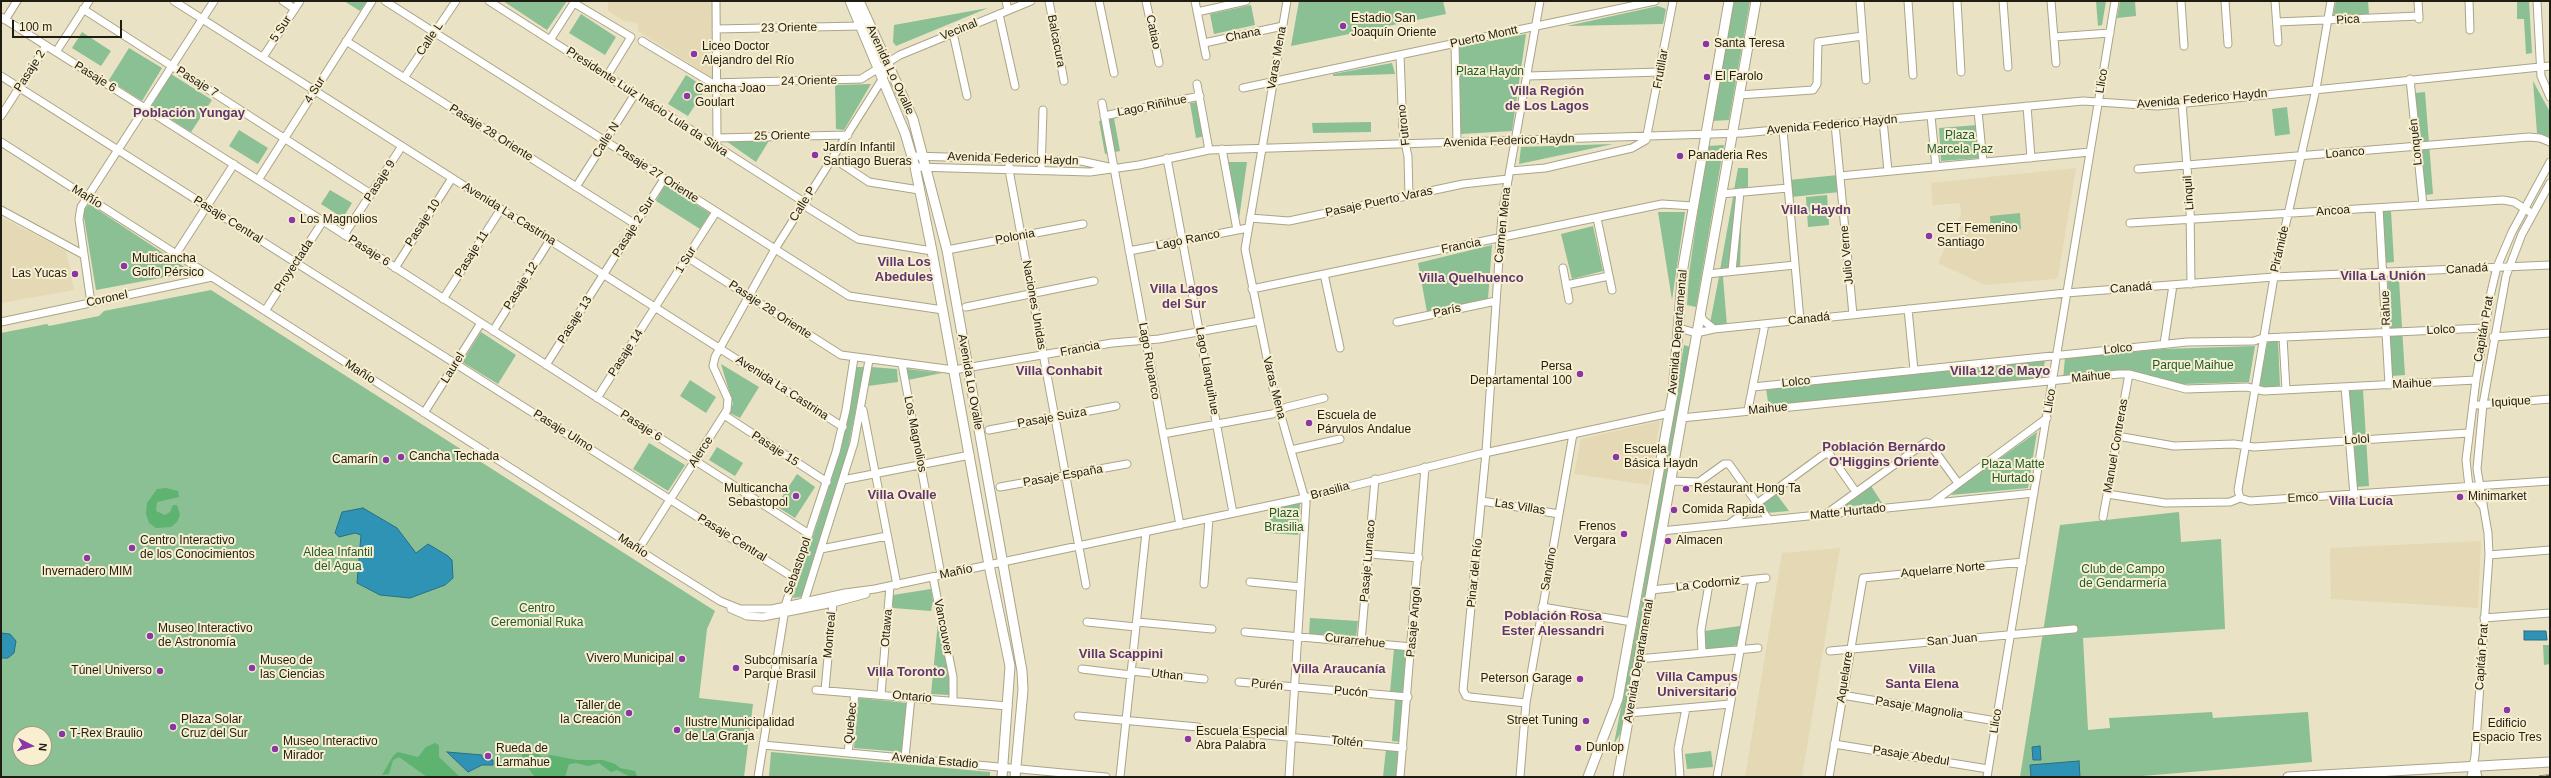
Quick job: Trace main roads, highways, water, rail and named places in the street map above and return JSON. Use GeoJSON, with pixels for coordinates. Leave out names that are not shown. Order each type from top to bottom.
{"type":"FeatureCollection","features":[{"type":"Feature","properties":{"kind":"main road","name":"Avenida Lo Ovalle"},"geometry":{"type":"LineString","coordinates":[[850,1],[879,68],[912,156],[920,190],[970,455],[989,565],[1010,666],[1002,772]]}},
{"type":"Feature","properties":{"kind":"main road","name":"Avenida Lo Ovalle"},"geometry":{"type":"LineString","coordinates":[[859,1],[909,108],[927,167],[947,250],[1023,680],[1015,773]]}},
{"type":"Feature","properties":{"kind":"main road","name":"Avenida Departamental"},"geometry":{"type":"LineString","coordinates":[[1588,777],[1618,699],[1670,413],[1676,369],[1682,272],[1729,1]]}},
{"type":"Feature","properties":{"kind":"main road","name":"Avenida Departamental"},"geometry":{"type":"LineString","coordinates":[[1618,777],[1756,1]]}},
{"type":"Feature","properties":{"kind":"main road"},"geometry":{"type":"LineString","coordinates":[[2288,777],[2473,768],[2550,762]]}},
{"type":"Feature","properties":{"kind":"water"},"geometry":{"type":"Polygon","coordinates":[[[363,508],[397,528],[416,553],[428,544],[448,556],[452,560],[453,578],[445,585],[410,598],[380,595],[357,583],[361,535],[355,533],[339,537],[335,533],[342,512],[363,508]]]}},
{"type":"Feature","properties":{"kind":"water"},"geometry":{"type":"Polygon","coordinates":[[[2524,631],[2546,631],[2547,640],[2524,640],[2524,631]]]}},
{"type":"Feature","properties":{"kind":"water"},"geometry":{"type":"Polygon","coordinates":[[[1,633],[10,634],[16,641],[14,653],[8,658],[1,658],[1,633]]]}},
{"type":"Feature","properties":{"kind":"water"},"geometry":{"type":"Polygon","coordinates":[[[2040,746],[2041,760],[2033,760],[2032,747],[2040,746]]]}},
{"type":"Feature","properties":{"kind":"water"},"geometry":{"type":"Polygon","coordinates":[[[447,752],[482,755],[482,758],[493,760],[493,765],[482,765],[468,772],[447,752]]]}},
{"type":"Feature","properties":{"kind":"water"},"geometry":{"type":"Polygon","coordinates":[[[2079,761],[2080,777],[2031,777],[2030,765],[2079,761]]]}},
{"type":"Feature","properties":{"kind":"railway"},"geometry":{"type":"LineString","coordinates":[[2540,777],[2550,776]]}},
{"type":"Feature","properties":{"kind":"place","name":"Estadio San Joaquín Oriente"},"geometry":{"type":"Point","coordinates":[1343,26]}},
{"type":"Feature","properties":{"kind":"place","name":"Santa Teresa"},"geometry":{"type":"Point","coordinates":[1706,44]}},
{"type":"Feature","properties":{"kind":"place","name":"Liceo Doctor Alejandro del Río"},"geometry":{"type":"Point","coordinates":[694,54]}},
{"type":"Feature","properties":{"kind":"place","name":"El Farolo"},"geometry":{"type":"Point","coordinates":[1707,77]}},
{"type":"Feature","properties":{"kind":"place","name":"Cancha Joao Goulart"},"geometry":{"type":"Point","coordinates":[687,96]}},
{"type":"Feature","properties":{"kind":"place","name":"Jardín Infantil Santiago Bueras"},"geometry":{"type":"Point","coordinates":[815,155]}},
{"type":"Feature","properties":{"kind":"place","name":"Panaderia Res"},"geometry":{"type":"Point","coordinates":[1680,156]}},
{"type":"Feature","properties":{"kind":"place","name":"Los Magnolios"},"geometry":{"type":"Point","coordinates":[292,220]}},
{"type":"Feature","properties":{"kind":"place","name":"CET Femenino Santiago"},"geometry":{"type":"Point","coordinates":[1929,236]}},
{"type":"Feature","properties":{"kind":"place","name":"Multicancha Golfo Pérsico"},"geometry":{"type":"Point","coordinates":[124,266]}},
{"type":"Feature","properties":{"kind":"place","name":"Las Yucas"},"geometry":{"type":"Point","coordinates":[75,274]}},
{"type":"Feature","properties":{"kind":"place","name":"Persa Departamental 100"},"geometry":{"type":"Point","coordinates":[1580,374]}},
{"type":"Feature","properties":{"kind":"place","name":"Escuela de Párvulos Andalue"},"geometry":{"type":"Point","coordinates":[1309,423]}},
{"type":"Feature","properties":{"kind":"place","name":"Cancha Techada"},"geometry":{"type":"Point","coordinates":[401,457]}},
{"type":"Feature","properties":{"kind":"place","name":"Escuela Básica Haydn"},"geometry":{"type":"Point","coordinates":[1616,457]}},
{"type":"Feature","properties":{"kind":"place","name":"Camarín"},"geometry":{"type":"Point","coordinates":[386,460]}},
{"type":"Feature","properties":{"kind":"place","name":"Restaurant Hong Ta"},"geometry":{"type":"Point","coordinates":[1686,489]}},
{"type":"Feature","properties":{"kind":"place","name":"Multicancha Sebastopol"},"geometry":{"type":"Point","coordinates":[796,496]}},
{"type":"Feature","properties":{"kind":"place","name":"Minimarket"},"geometry":{"type":"Point","coordinates":[2460,497]}},
{"type":"Feature","properties":{"kind":"place","name":"Comida Rapida"},"geometry":{"type":"Point","coordinates":[1674,510]}},
{"type":"Feature","properties":{"kind":"place","name":"Frenos Vergara"},"geometry":{"type":"Point","coordinates":[1624,534]}},
{"type":"Feature","properties":{"kind":"place","name":"Almacen"},"geometry":{"type":"Point","coordinates":[1668,541]}},
{"type":"Feature","properties":{"kind":"place","name":"Centro Interactivo de los Conocimientos"},"geometry":{"type":"Point","coordinates":[132,548]}},
{"type":"Feature","properties":{"kind":"place","name":"Invernadero MIM"},"geometry":{"type":"Point","coordinates":[87,558]}},
{"type":"Feature","properties":{"kind":"place","name":"Museo Interactivo de Astronomía"},"geometry":{"type":"Point","coordinates":[150,636]}},
{"type":"Feature","properties":{"kind":"place","name":"Vivero Municipal"},"geometry":{"type":"Point","coordinates":[682,659]}},
{"type":"Feature","properties":{"kind":"place","name":"Museo de las Ciencias"},"geometry":{"type":"Point","coordinates":[252,668]}},
{"type":"Feature","properties":{"kind":"place","name":"Subcomisaría Parque Brasil"},"geometry":{"type":"Point","coordinates":[736,668]}},
{"type":"Feature","properties":{"kind":"place","name":"Túnel Universo"},"geometry":{"type":"Point","coordinates":[160,671]}},
{"type":"Feature","properties":{"kind":"place","name":"Peterson Garage"},"geometry":{"type":"Point","coordinates":[1580,679]}},
{"type":"Feature","properties":{"kind":"place","name":"Edificio Espacio Tres"},"geometry":{"type":"Point","coordinates":[2507,710]}},
{"type":"Feature","properties":{"kind":"place","name":"Taller de la Creación"},"geometry":{"type":"Point","coordinates":[629,713]}},
{"type":"Feature","properties":{"kind":"place","name":"Street Tuning"},"geometry":{"type":"Point","coordinates":[1586,721]}},
{"type":"Feature","properties":{"kind":"place","name":"Plaza Solar Cruz del Sur"},"geometry":{"type":"Point","coordinates":[173,727]}},
{"type":"Feature","properties":{"kind":"place","name":"Ilustre Municipalidad de La Granja"},"geometry":{"type":"Point","coordinates":[677,730]}},
{"type":"Feature","properties":{"kind":"place","name":"T-Rex Braulio"},"geometry":{"type":"Point","coordinates":[62,734]}},
{"type":"Feature","properties":{"kind":"place","name":"Escuela Especial Abra Palabra"},"geometry":{"type":"Point","coordinates":[1188,739]}},
{"type":"Feature","properties":{"kind":"place","name":"Dunlop"},"geometry":{"type":"Point","coordinates":[1578,748]}},
{"type":"Feature","properties":{"kind":"place","name":"Museo Interactivo Mirador"},"geometry":{"type":"Point","coordinates":[275,749]}},
{"type":"Feature","properties":{"kind":"place","name":"Rueda de Larmahue"},"geometry":{"type":"Point","coordinates":[488,756]}},
{"type":"Feature","properties":{"kind":"district","name":"Villa Región de Los Lagos"},"geometry":{"type":"Point","coordinates":[1547,98]}},
{"type":"Feature","properties":{"kind":"district","name":"Población Yungay"},"geometry":{"type":"Point","coordinates":[189,113]}},
{"type":"Feature","properties":{"kind":"district","name":"Villa Haydn"},"geometry":{"type":"Point","coordinates":[1816,210]}},
{"type":"Feature","properties":{"kind":"district","name":"Villa Los Abedules"},"geometry":{"type":"Point","coordinates":[904,270]}},
{"type":"Feature","properties":{"kind":"district","name":"Villa La Unión"},"geometry":{"type":"Point","coordinates":[2383,276]}},
{"type":"Feature","properties":{"kind":"district","name":"Villa Quelhuenco"},"geometry":{"type":"Point","coordinates":[1471,278]}},
{"type":"Feature","properties":{"kind":"district","name":"Villa Lagos del Sur"},"geometry":{"type":"Point","coordinates":[1184,296]}},
{"type":"Feature","properties":{"kind":"district","name":"Villa Conhabit"},"geometry":{"type":"Point","coordinates":[1059,371]}},
{"type":"Feature","properties":{"kind":"district","name":"Villa 12 de Mayo"},"geometry":{"type":"Point","coordinates":[2000,371]}},
{"type":"Feature","properties":{"kind":"district","name":"Población Bernardo O'Higgins Oriente"},"geometry":{"type":"Point","coordinates":[1884,454]}},
{"type":"Feature","properties":{"kind":"district","name":"Villa Ovalle"},"geometry":{"type":"Point","coordinates":[902,495]}},
{"type":"Feature","properties":{"kind":"district","name":"Villa Lucía"},"geometry":{"type":"Point","coordinates":[2361,501]}},
{"type":"Feature","properties":{"kind":"district","name":"Población Rosa Ester Alessandri"},"geometry":{"type":"Point","coordinates":[1553,624]}},
{"type":"Feature","properties":{"kind":"district","name":"Villa Scappini"},"geometry":{"type":"Point","coordinates":[1121,654]}},
{"type":"Feature","properties":{"kind":"district","name":"Villa Araucanía"},"geometry":{"type":"Point","coordinates":[1339,669]}},
{"type":"Feature","properties":{"kind":"district","name":"Villa Toronto"},"geometry":{"type":"Point","coordinates":[906,672]}},
{"type":"Feature","properties":{"kind":"district","name":"Villa Santa Elena"},"geometry":{"type":"Point","coordinates":[1922,676]}},
{"type":"Feature","properties":{"kind":"district","name":"Villa Campus Universitario"},"geometry":{"type":"Point","coordinates":[1697,684]}},
{"type":"Feature","properties":{"kind":"park label","name":"Plaza Haydn"},"geometry":{"type":"Point","coordinates":[1490,72]}},
{"type":"Feature","properties":{"kind":"park label","name":"Plaza Marcela Paz"},"geometry":{"type":"Point","coordinates":[1960,143]}},
{"type":"Feature","properties":{"kind":"park label","name":"Parque Maihue"},"geometry":{"type":"Point","coordinates":[2193,366]}},
{"type":"Feature","properties":{"kind":"park label","name":"Plaza Matte Hurtado"},"geometry":{"type":"Point","coordinates":[2013,472]}},
{"type":"Feature","properties":{"kind":"park label","name":"Plaza Brasilia"},"geometry":{"type":"Point","coordinates":[1284,521]}},
{"type":"Feature","properties":{"kind":"park label","name":"Aldea Infantil del Agua"},"geometry":{"type":"Point","coordinates":[338,560]}},
{"type":"Feature","properties":{"kind":"park label","name":"Club de Campo de Gendarmería"},"geometry":{"type":"Point","coordinates":[2123,577]}},
{"type":"Feature","properties":{"kind":"park label","name":"Centro Ceremonial Ruka"},"geometry":{"type":"Point","coordinates":[537,616]}}]}
